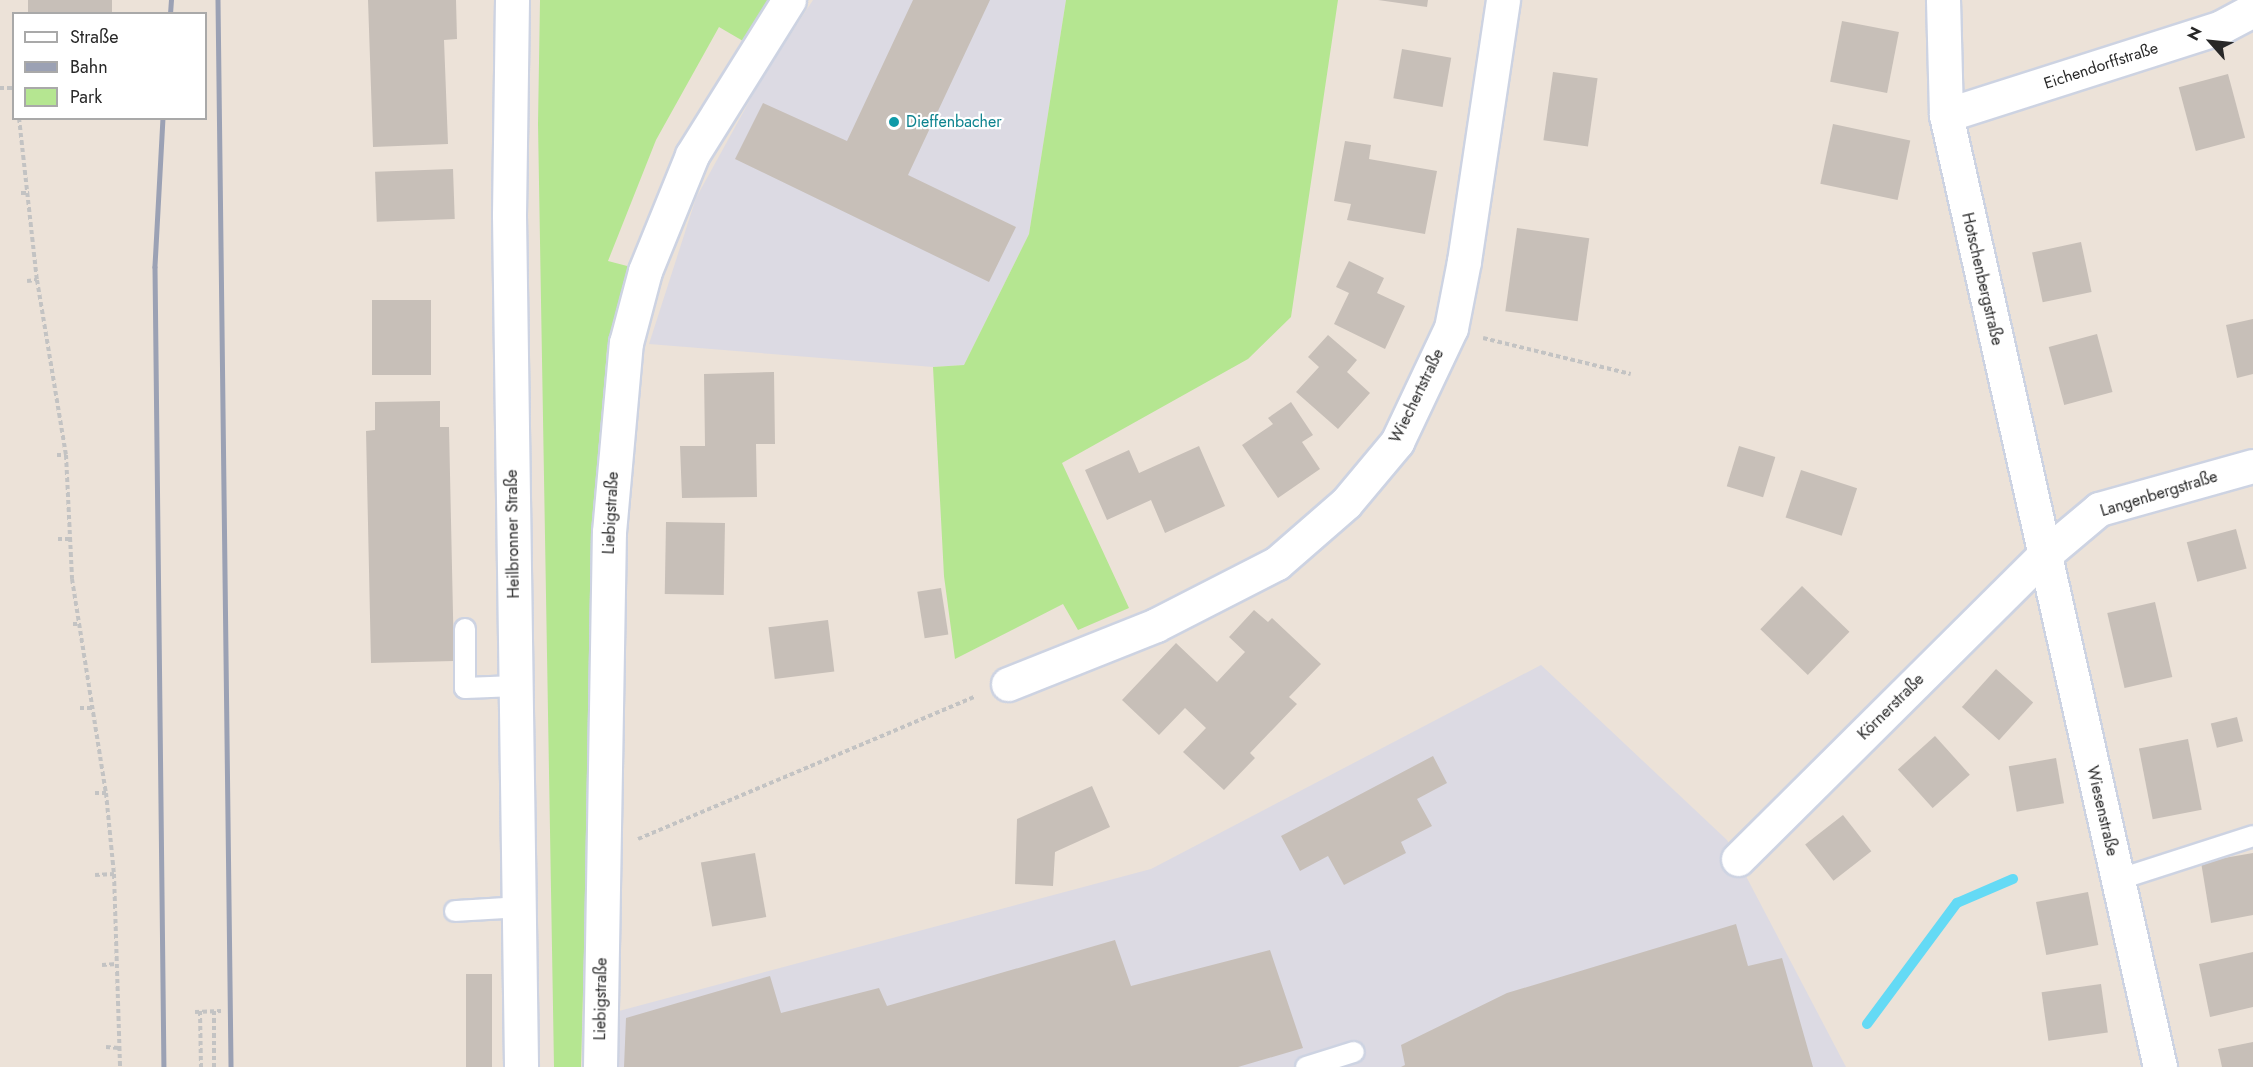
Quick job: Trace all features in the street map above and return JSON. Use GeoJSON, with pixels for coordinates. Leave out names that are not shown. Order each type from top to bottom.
{"type":"FeatureCollection","features":[{"type":"Feature","properties":{"kind":"street","name":"Heilbronner Straße"},"geometry":{"type":"LineString","coordinates":[[512,0],[509,215],[521,1067]]}},
{"type":"Feature","properties":{"kind":"street","name":"Liebigstraße"},"geometry":{"type":"LineString","coordinates":[[600,1067],[609,532],[626,343],[645,271],[692,155],[789,0]]}},
{"type":"Feature","properties":{"kind":"street","name":"Wiechertstraße"},"geometry":{"type":"LineString","coordinates":[[1008,684],[1156,625],[1277,562],[1346,503],[1397,442],[1451,328],[1464,261],[1503,0]]}},
{"type":"Feature","properties":{"kind":"street","name":"Hotschenbergstraße"},"geometry":{"type":"LineString","coordinates":[[1943,0],[1946,115],[2043,556]]}},
{"type":"Feature","properties":{"kind":"street","name":"Eichendorffstraße"},"geometry":{"type":"LineString","coordinates":[[1946,115],[2221,27],[2253,10]]}},
{"type":"Feature","properties":{"kind":"street","name":"Langenbergstraße"},"geometry":{"type":"LineString","coordinates":[[2043,556],[2099,509],[2253,466]]}},
{"type":"Feature","properties":{"kind":"street","name":"Körnerstraße"},"geometry":{"type":"LineString","coordinates":[[1738,859],[2043,556]]}},
{"type":"Feature","properties":{"kind":"street","name":"Wiesenstraße"},"geometry":{"type":"LineString","coordinates":[[2043,556],[2160,1067]]}},
{"type":"Feature","properties":{"kind":"lane"},"geometry":{"type":"LineString","coordinates":[[465,629],[465,688],[516,686]]}},
{"type":"Feature","properties":{"kind":"lane"},"geometry":{"type":"LineString","coordinates":[[2117,880],[2253,836]]}},
{"type":"Feature","properties":{"kind":"lane"},"geometry":{"type":"LineString","coordinates":[[455,912],[520,907]]}},
{"type":"Feature","properties":{"kind":"lane"},"geometry":{"type":"LineString","coordinates":[[1306,1067],[1354,1052]]}},
{"type":"Feature","properties":{"kind":"path"},"geometry":{"type":"LineString","coordinates":[[19,120],[49,368],[66,455],[72,579],[95,708],[106,793],[114,874],[120,1067]]}},
{"type":"Feature","properties":{"kind":"path"},"geometry":{"type":"LineString","coordinates":[[21,193],[29,193]]}},
{"type":"Feature","properties":{"kind":"path"},"geometry":{"type":"LineString","coordinates":[[27,281],[37,280]]}},
{"type":"Feature","properties":{"kind":"path"},"geometry":{"type":"LineString","coordinates":[[1451,328],[1513,348],[1631,374]]}},
{"type":"Feature","properties":{"kind":"path"},"geometry":{"type":"LineString","coordinates":[[57,455],[66,455]]}},
{"type":"Feature","properties":{"kind":"path"},"geometry":{"type":"LineString","coordinates":[[58,539],[70,539]]}},
{"type":"Feature","properties":{"kind":"path"},"geometry":{"type":"LineString","coordinates":[[73,624],[80,624]]}},
{"type":"Feature","properties":{"kind":"path"},"geometry":{"type":"LineString","coordinates":[[80,708],[95,708]]}},
{"type":"Feature","properties":{"kind":"path"},"geometry":{"type":"LineString","coordinates":[[633,841],[944,710]]}},
{"type":"Feature","properties":{"kind":"path"},"geometry":{"type":"LineString","coordinates":[[95,793],[106,793]]}},
{"type":"Feature","properties":{"kind":"path"},"geometry":{"type":"LineString","coordinates":[[95,875],[114,874]]}},
{"type":"Feature","properties":{"kind":"path"},"geometry":{"type":"LineString","coordinates":[[102,965],[117,964]]}},
{"type":"Feature","properties":{"kind":"path"},"geometry":{"type":"LineString","coordinates":[[201,1067],[197,1011],[221,1011]]}},
{"type":"Feature","properties":{"kind":"path"},"geometry":{"type":"LineString","coordinates":[[214,1011],[214,1067]]}},
{"type":"Feature","properties":{"kind":"path"},"geometry":{"type":"LineString","coordinates":[[106,1047],[119,1048]]}},
{"type":"Feature","properties":{"kind":"shaded area"},"geometry":{"type":"Polygon","coordinates":[[[813,0],[1066,0],[1029,234],[964,365],[933,367],[649,344],[696,198],[761,80],[813,0]]]}},
{"type":"Feature","properties":{"kind":"shaded area"},"geometry":{"type":"Polygon","coordinates":[[[1541,665],[1727,840],[1846,1067],[618,1067],[619,1011],[1151,869],[1541,665]]]}},
{"type":"Feature","properties":{"kind":"green space"},"geometry":{"type":"Polygon","coordinates":[[[540,0],[771,0],[743,41],[719,27],[656,140],[608,261],[631,267],[607,348],[596,503],[581,1067],[554,1067],[538,124],[540,0]]]}},
{"type":"Feature","properties":{"kind":"green space"},"geometry":{"type":"Polygon","coordinates":[[[1066,0],[1338,0],[1291,317],[1248,359],[1062,463],[1129,608],[1078,630],[1063,604],[955,659],[944,576],[933,367],[964,365],[1029,234],[1066,0]]]}},
{"type":"Feature","properties":{"kind":"building"},"geometry":{"type":"Polygon","coordinates":[[[28,0],[112,0],[112,12],[28,12],[28,0]]]}},
{"type":"Feature","properties":{"kind":"building"},"geometry":{"type":"Polygon","coordinates":[[[368,0],[456,0],[457,39],[444,40],[448,144],[373,147],[368,0]]]}},
{"type":"Feature","properties":{"kind":"building","name":"Dieffenbacher"},"geometry":{"type":"Polygon","coordinates":[[[913,0],[990,0],[908,175],[1016,227],[989,282],[735,159],[763,103],[847,141],[913,0]]]}},
{"type":"Feature","properties":{"kind":"building"},"geometry":{"type":"Polygon","coordinates":[[[1378,0],[1428,0],[1427,7],[1378,0]]]}},
{"type":"Feature","properties":{"kind":"building"},"geometry":{"type":"Polygon","coordinates":[[[1842,21],[1899,32],[1887,93],[1830,82],[1842,21]]]}},
{"type":"Feature","properties":{"kind":"building"},"geometry":{"type":"Polygon","coordinates":[[[1402,49],[1451,58],[1443,107],[1393,98],[1402,49]]]}},
{"type":"Feature","properties":{"kind":"building"},"geometry":{"type":"Polygon","coordinates":[[[1553,72],[1598,78],[1588,147],[1543,140],[1553,72]]]}},
{"type":"Feature","properties":{"kind":"building"},"geometry":{"type":"Polygon","coordinates":[[[2228,74],[2245,138],[2196,151],[2179,87],[2228,74]]]}},
{"type":"Feature","properties":{"kind":"building"},"geometry":{"type":"Polygon","coordinates":[[[1833,124],[1910,140],[1898,200],[1820,184],[1833,124]]]}},
{"type":"Feature","properties":{"kind":"building"},"geometry":{"type":"Polygon","coordinates":[[[1345,141],[1371,145],[1369,159],[1437,171],[1425,234],[1347,220],[1351,204],[1334,201],[1345,141]]]}},
{"type":"Feature","properties":{"kind":"building"},"geometry":{"type":"Polygon","coordinates":[[[453,169],[455,219],[377,222],[375,172],[453,169]]]}},
{"type":"Feature","properties":{"kind":"building"},"geometry":{"type":"Polygon","coordinates":[[[1517,228],[1589,238],[1578,321],[1505,311],[1517,228]]]}},
{"type":"Feature","properties":{"kind":"building"},"geometry":{"type":"Polygon","coordinates":[[[2081,242],[2092,292],[2043,302],[2032,252],[2081,242]]]}},
{"type":"Feature","properties":{"kind":"building"},"geometry":{"type":"Polygon","coordinates":[[[1349,261],[1384,278],[1377,293],[1405,306],[1385,349],[1334,324],[1349,293],[1336,287],[1349,261]]]}},
{"type":"Feature","properties":{"kind":"building"},"geometry":{"type":"Polygon","coordinates":[[[372,300],[431,300],[431,375],[372,375],[372,300]]]}},
{"type":"Feature","properties":{"kind":"building"},"geometry":{"type":"Polygon","coordinates":[[[2253,319],[2253,374],[2237,378],[2226,325],[2253,319]]]}},
{"type":"Feature","properties":{"kind":"building"},"geometry":{"type":"Polygon","coordinates":[[[2097,334],[2113,392],[2064,405],[2049,347],[2097,334]]]}},
{"type":"Feature","properties":{"kind":"building"},"geometry":{"type":"Polygon","coordinates":[[[1328,335],[1357,360],[1347,372],[1370,393],[1338,429],[1296,392],[1319,367],[1308,357],[1328,335]]]}},
{"type":"Feature","properties":{"kind":"building"},"geometry":{"type":"Polygon","coordinates":[[[774,372],[775,444],[756,444],[757,497],[682,498],[680,446],[705,446],[704,374],[774,372]]]}},
{"type":"Feature","properties":{"kind":"building"},"geometry":{"type":"Polygon","coordinates":[[[440,401],[440,427],[449,427],[454,661],[371,663],[366,431],[375,430],[375,402],[440,401]]]}},
{"type":"Feature","properties":{"kind":"building"},"geometry":{"type":"Polygon","coordinates":[[[1291,402],[1313,435],[1302,442],[1320,469],[1278,498],[1242,445],[1273,424],[1268,418],[1291,402]]]}},
{"type":"Feature","properties":{"kind":"building"},"geometry":{"type":"Polygon","coordinates":[[[1199,446],[1225,506],[1165,533],[1151,500],[1107,520],[1085,470],[1129,450],[1139,473],[1199,446]]]}},
{"type":"Feature","properties":{"kind":"building"},"geometry":{"type":"Polygon","coordinates":[[[1739,446],[1775,457],[1763,497],[1727,486],[1739,446]]]}},
{"type":"Feature","properties":{"kind":"building"},"geometry":{"type":"Polygon","coordinates":[[[1801,470],[1857,488],[1842,536],[1786,518],[1801,470]]]}},
{"type":"Feature","properties":{"kind":"building"},"geometry":{"type":"Polygon","coordinates":[[[666,522],[725,523],[724,595],[665,594],[666,522]]]}},
{"type":"Feature","properties":{"kind":"building"},"geometry":{"type":"Polygon","coordinates":[[[2236,529],[2247,569],[2197,582],[2187,542],[2236,529]]]}},
{"type":"Feature","properties":{"kind":"building"},"geometry":{"type":"Polygon","coordinates":[[[1802,586],[1849,632],[1808,675],[1760,629],[1802,586]]]}},
{"type":"Feature","properties":{"kind":"building"},"geometry":{"type":"Polygon","coordinates":[[[941,588],[948,634],[925,638],[917,592],[941,588]]]}},
{"type":"Feature","properties":{"kind":"building"},"geometry":{"type":"Polygon","coordinates":[[[2155,602],[2172,677],[2125,688],[2107,613],[2155,602]]]}},
{"type":"Feature","properties":{"kind":"building"},"geometry":{"type":"Polygon","coordinates":[[[1254,610],[1268,622],[1272,618],[1321,664],[1289,697],[1297,704],[1250,753],[1255,758],[1224,790],[1183,752],[1206,728],[1185,708],[1159,735],[1122,700],[1176,643],[1217,682],[1245,652],[1229,637],[1254,610]]]}},
{"type":"Feature","properties":{"kind":"building"},"geometry":{"type":"Polygon","coordinates":[[[828,620],[834,672],[775,679],[768,627],[828,620]]]}},
{"type":"Feature","properties":{"kind":"building"},"geometry":{"type":"Polygon","coordinates":[[[1996,669],[2033,702],[1999,740],[1962,707],[1996,669]]]}},
{"type":"Feature","properties":{"kind":"building"},"geometry":{"type":"Polygon","coordinates":[[[2237,717],[2243,741],[2217,748],[2211,724],[2237,717]]]}},
{"type":"Feature","properties":{"kind":"building"},"geometry":{"type":"Polygon","coordinates":[[[1935,736],[1970,775],[1933,808],[1898,769],[1935,736]]]}},
{"type":"Feature","properties":{"kind":"building"},"geometry":{"type":"Polygon","coordinates":[[[2188,739],[2202,810],[2153,819],[2139,749],[2188,739]]]}},
{"type":"Feature","properties":{"kind":"building"},"geometry":{"type":"Polygon","coordinates":[[[1433,756],[1447,783],[1417,799],[1432,826],[1401,842],[1406,853],[1344,885],[1328,856],[1300,871],[1281,836],[1433,756]]]}},
{"type":"Feature","properties":{"kind":"building"},"geometry":{"type":"Polygon","coordinates":[[[2056,758],[2064,803],[2017,812],[2009,766],[2056,758]]]}},
{"type":"Feature","properties":{"kind":"building"},"geometry":{"type":"Polygon","coordinates":[[[1092,786],[1110,827],[1055,852],[1053,886],[1015,884],[1017,819],[1092,786]]]}},
{"type":"Feature","properties":{"kind":"building"},"geometry":{"type":"Polygon","coordinates":[[[1843,815],[1871,851],[1833,881],[1805,845],[1843,815]]]}},
{"type":"Feature","properties":{"kind":"building"},"geometry":{"type":"Polygon","coordinates":[[[755,853],[766,917],[712,927],[701,863],[755,853]]]}},
{"type":"Feature","properties":{"kind":"building"},"geometry":{"type":"Polygon","coordinates":[[[2253,853],[2253,915],[2211,923],[2201,862],[2253,853]]]}},
{"type":"Feature","properties":{"kind":"building"},"geometry":{"type":"Polygon","coordinates":[[[2088,892],[2098,945],[2046,955],[2036,902],[2088,892]]]}},
{"type":"Feature","properties":{"kind":"building"},"geometry":{"type":"Polygon","coordinates":[[[1736,924],[1748,966],[1782,958],[1813,1067],[1401,1067],[1405,1065],[1401,1045],[1507,993],[1736,924]]]}},
{"type":"Feature","properties":{"kind":"building"},"geometry":{"type":"Polygon","coordinates":[[[1115,940],[1131,986],[1270,950],[1303,1048],[1238,1067],[624,1067],[626,1018],[770,976],[781,1013],[879,988],[887,1006],[1115,940]]]}},
{"type":"Feature","properties":{"kind":"building"},"geometry":{"type":"Polygon","coordinates":[[[2253,952],[2253,1007],[2210,1017],[2199,964],[2253,952]]]}},
{"type":"Feature","properties":{"kind":"building"},"geometry":{"type":"Polygon","coordinates":[[[466,974],[492,974],[492,1067],[466,1067],[466,974]]]}},
{"type":"Feature","properties":{"kind":"building"},"geometry":{"type":"Polygon","coordinates":[[[2101,984],[2108,1033],[2048,1041],[2042,992],[2101,984]]]}},
{"type":"Feature","properties":{"kind":"building"},"geometry":{"type":"Polygon","coordinates":[[[2253,1042],[2253,1067],[2222,1067],[2218,1049],[2253,1042]]]}},
{"type":"Feature","properties":{"kind":"waterway"},"geometry":{"type":"LineString","coordinates":[[1867,1024],[1957,903],[2013,879]]}},
{"type":"Feature","properties":{"kind":"railway"},"geometry":{"type":"LineString","coordinates":[[170,12],[171,0]]}},
{"type":"Feature","properties":{"kind":"railway"},"geometry":{"type":"LineString","coordinates":[[218,0],[231,1067]]}},
{"type":"Feature","properties":{"kind":"railway"},"geometry":{"type":"LineString","coordinates":[[163,120],[155,267],[164,1067]]}},
{"type":"Feature","properties":{"kind":"place","name":"Dieffenbacher"},"geometry":{"type":"Point","coordinates":[894,122]}}]}
